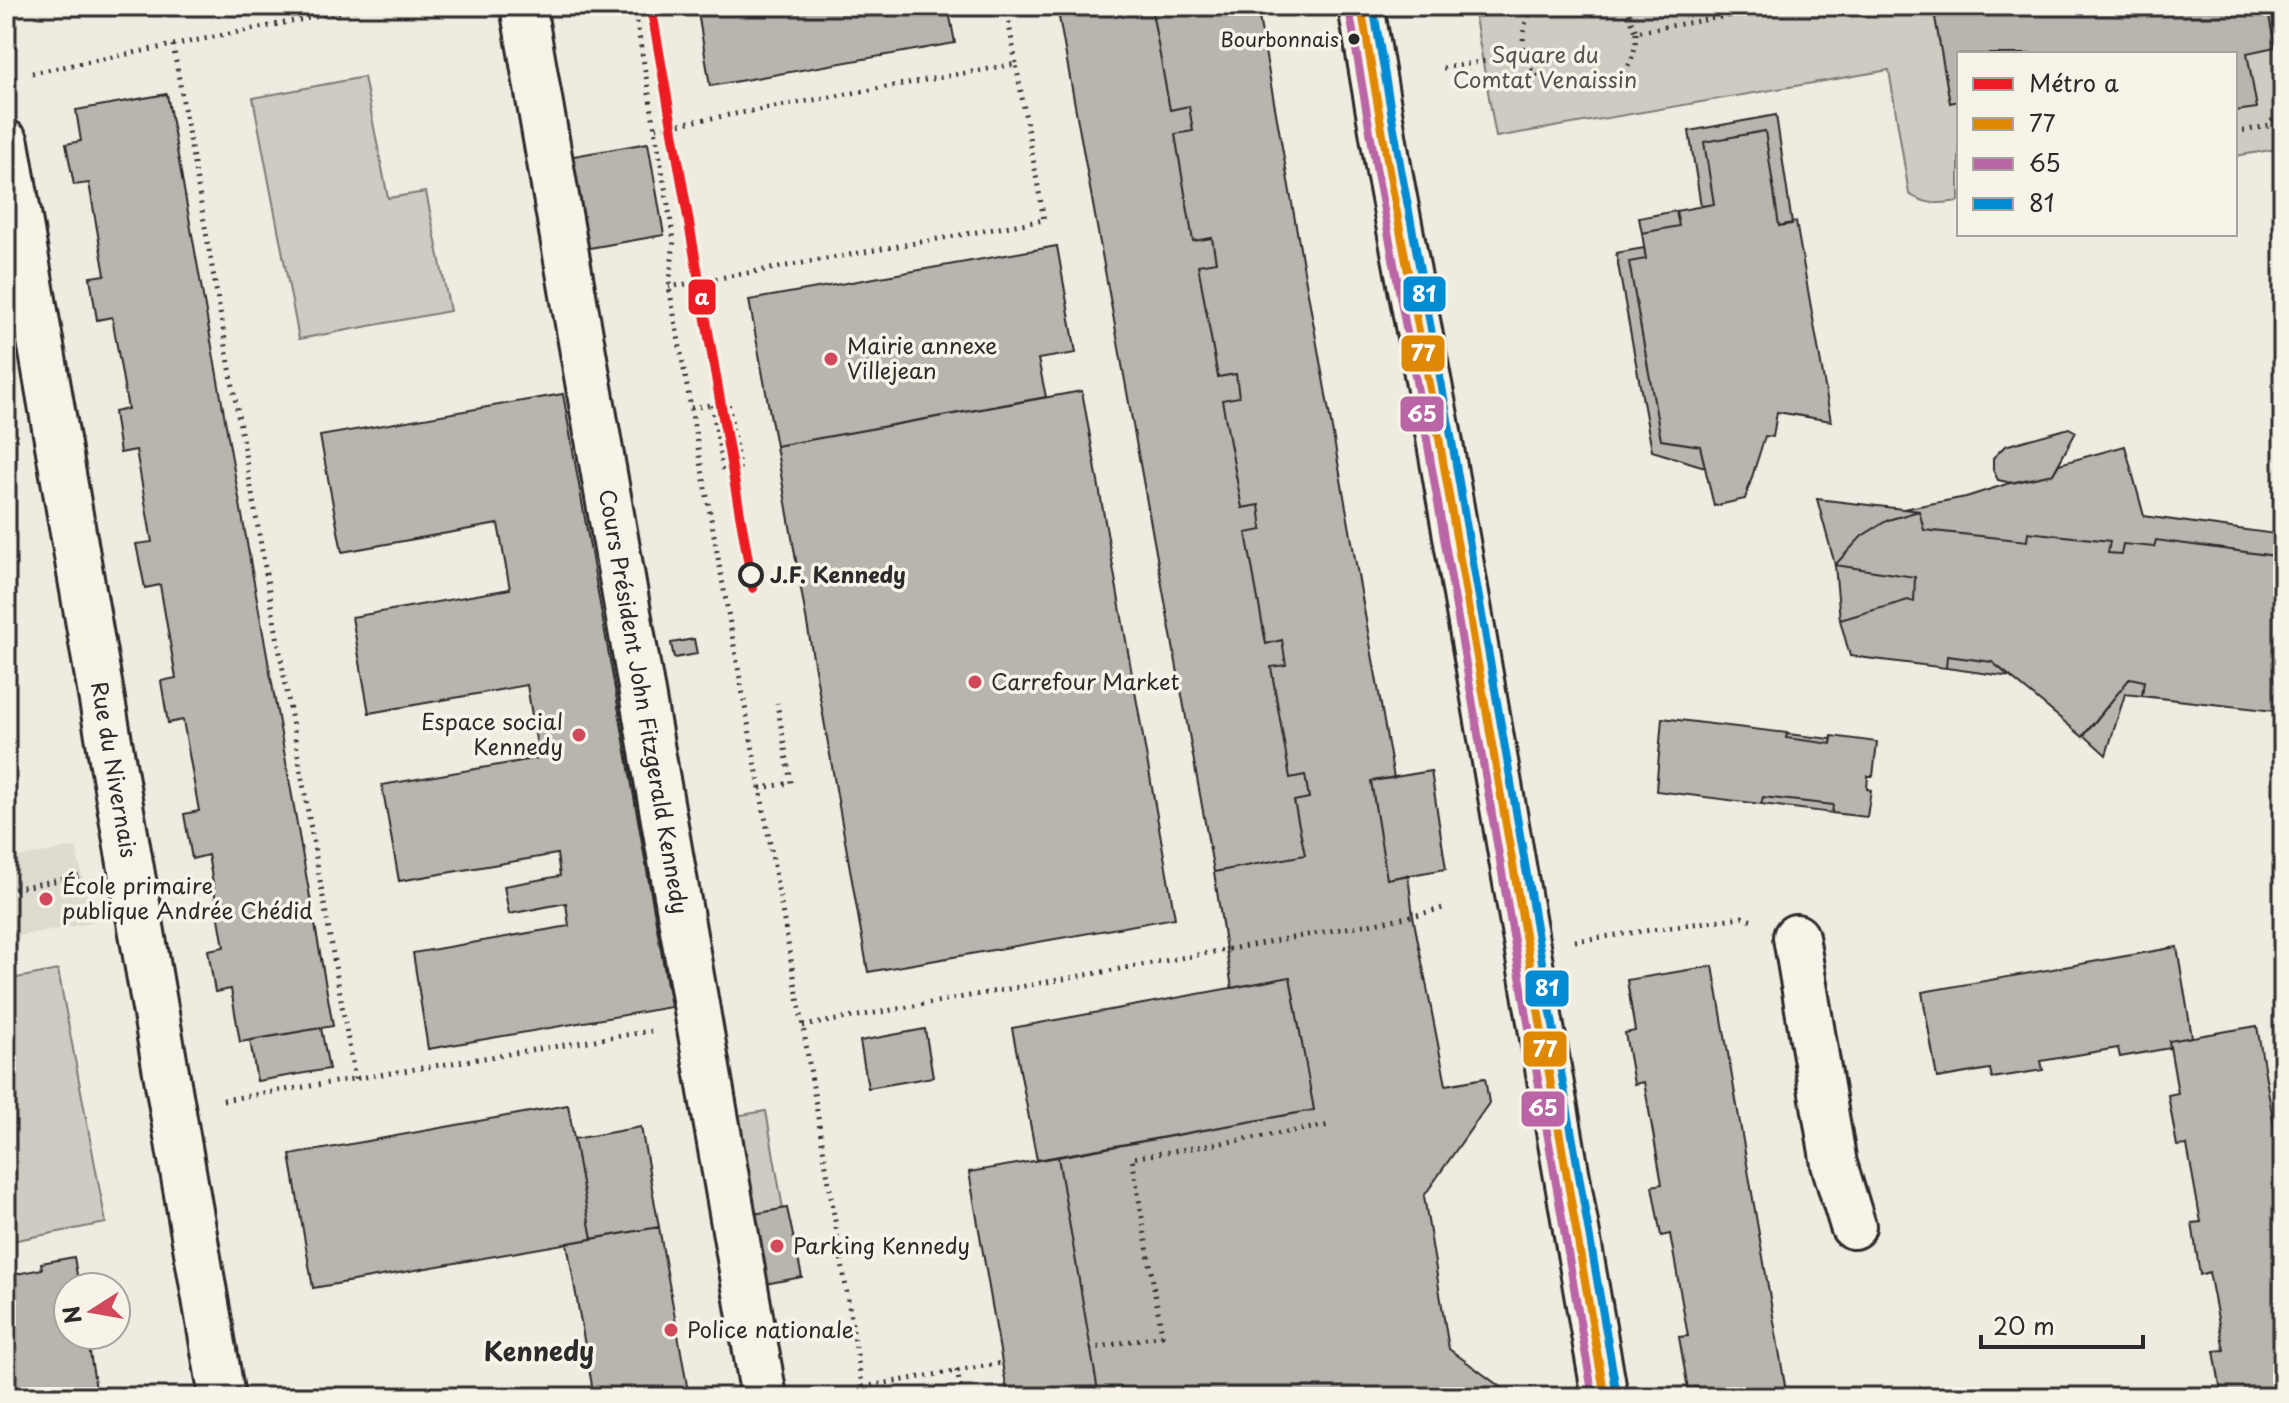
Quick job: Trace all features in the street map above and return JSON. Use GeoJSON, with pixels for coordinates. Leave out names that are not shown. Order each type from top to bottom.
{"type":"FeatureCollection","features":[{"type":"Feature","properties":{"kind":"street","name":"Cours Président John Fitzgerald Kennedy"},"geometry":{"type":"LineString","coordinates":[[523,6],[764,1397]]}},
{"type":"Feature","properties":{"kind":"street"},"geometry":{"type":"LineString","coordinates":[[1361,6],[1605,1397]]}},
{"type":"Feature","properties":{"kind":"street","name":"Rue du Nivernais"},"geometry":{"type":"LineString","coordinates":[[6,143],[222,1397]]}},
{"type":"Feature","properties":{"kind":"street"},"geometry":{"type":"LineString","coordinates":[[1796,937],[1834,1164],[1853,1226]]}},
{"type":"Feature","properties":{"kind":"path"},"geometry":{"type":"LineString","coordinates":[[32,73],[370,6]]}},
{"type":"Feature","properties":{"kind":"path"},"geometry":{"type":"LineString","coordinates":[[634,6],[674,240],[669,287],[803,1026],[864,1397]]}},
{"type":"Feature","properties":{"kind":"path"},"geometry":{"type":"LineString","coordinates":[[669,287],[1044,220],[1006,6]]}},
{"type":"Feature","properties":{"kind":"path"},"geometry":{"type":"LineString","coordinates":[[1536,6],[1531,10],[1523,32],[1523,55],[1540,80],[1555,89],[1572,91],[1598,88],[1614,82],[1625,71],[1636,50],[1636,32],[1626,6]]}},
{"type":"Feature","properties":{"kind":"path"},"geometry":{"type":"LineString","coordinates":[[1636,32],[1784,6]]}},
{"type":"Feature","properties":{"kind":"path"},"geometry":{"type":"LineString","coordinates":[[2278,6],[2283,33]]}},
{"type":"Feature","properties":{"kind":"path"},"geometry":{"type":"LineString","coordinates":[[173,45],[355,1079]]}},
{"type":"Feature","properties":{"kind":"path"},"geometry":{"type":"LineString","coordinates":[[1443,68],[1523,55]]}},
{"type":"Feature","properties":{"kind":"path"},"geometry":{"type":"LineString","coordinates":[[656,128],[1016,64]]}},
{"type":"Feature","properties":{"kind":"path"},"geometry":{"type":"LineString","coordinates":[[2237,132],[2269,126],[2283,102]]}},
{"type":"Feature","properties":{"kind":"path"},"geometry":{"type":"LineString","coordinates":[[691,408],[728,402],[740,472]]}},
{"type":"Feature","properties":{"kind":"path"},"geometry":{"type":"LineString","coordinates":[[712,405],[724,473]]}},
{"type":"Feature","properties":{"kind":"path"},"geometry":{"type":"LineString","coordinates":[[760,788],[791,783],[777,703]]}},
{"type":"Feature","properties":{"kind":"path"},"geometry":{"type":"LineString","coordinates":[[6,890],[81,876]]}},
{"type":"Feature","properties":{"kind":"path"},"geometry":{"type":"LineString","coordinates":[[803,1026],[1413,916],[1447,907]]}},
{"type":"Feature","properties":{"kind":"path"},"geometry":{"type":"LineString","coordinates":[[1527,949],[1742,917],[1796,937]]}},
{"type":"Feature","properties":{"kind":"path"},"geometry":{"type":"LineString","coordinates":[[210,1102],[700,1023]]}},
{"type":"Feature","properties":{"kind":"path"},"geometry":{"type":"LineString","coordinates":[[1090,1349],[1162,1335],[1132,1158],[1330,1125]]}},
{"type":"Feature","properties":{"kind":"path"},"geometry":{"type":"LineString","coordinates":[[863,1387],[1002,1363]]}},
{"type":"Feature","properties":{"kind":"path"},"geometry":{"type":"LineString","coordinates":[[957,1370],[962,1397]]}},
{"type":"Feature","properties":{"kind":"shaded area","name":"École primaire publique Andrée Chédid"},"geometry":{"type":"Polygon","coordinates":[[[76,847],[92,923],[6,938],[6,859],[76,847]]]}},
{"type":"Feature","properties":{"kind":"green space","name":"Square du Comtat Venaissin"},"geometry":{"type":"Polygon","coordinates":[[[1473,6],[2283,6],[2283,148],[2237,156],[2237,52],[1957,52],[1957,201],[1952,202],[1927,202],[1909,194],[1889,70],[1496,137],[1473,6]]]}},
{"type":"Feature","properties":{"kind":"green space"},"geometry":{"type":"Polygon","coordinates":[[[364,77],[388,198],[426,192],[450,311],[299,339],[253,98],[364,77]]]}},
{"type":"Feature","properties":{"kind":"green space"},"geometry":{"type":"Polygon","coordinates":[[[58,970],[106,1223],[6,1242],[6,980],[58,970]]]}},
{"type":"Feature","properties":{"kind":"green space"},"geometry":{"type":"Polygon","coordinates":[[[766,1111],[783,1209],[754,1214],[735,1116],[766,1111]]]}},
{"type":"Feature","properties":{"kind":"building"},"geometry":{"type":"Polygon","coordinates":[[[697,6],[948,6],[955,43],[710,86],[697,6]]]}},
{"type":"Feature","properties":{"kind":"building"},"geometry":{"type":"Polygon","coordinates":[[[1057,6],[1151,6],[1170,110],[1189,106],[1193,131],[1175,134],[1193,241],[1212,238],[1216,262],[1198,265],[1218,377],[1236,374],[1239,397],[1222,400],[1242,508],[1259,505],[1262,530],[1246,533],[1266,644],[1282,640],[1286,665],[1271,667],[1290,778],[1305,775],[1309,798],[1294,801],[1305,855],[1214,872],[1057,6]]]}},
{"type":"Feature","properties":{"kind":"building"},"geometry":{"type":"Polygon","coordinates":[[[1151,6],[1257,6],[1394,778],[1371,781],[1387,879],[1408,875],[1446,1085],[1485,1078],[1489,1103],[1424,1196],[1449,1349],[1514,1397],[1099,1397],[1058,1157],[1314,1110],[1290,977],[1232,988],[1214,872],[1305,855],[1294,801],[1309,798],[1305,775],[1290,778],[1271,667],[1286,665],[1282,640],[1266,644],[1246,533],[1262,530],[1259,505],[1242,508],[1222,400],[1239,397],[1236,374],[1218,377],[1198,265],[1216,262],[1212,238],[1193,241],[1175,134],[1193,131],[1189,106],[1170,110],[1151,6]]]}},
{"type":"Feature","properties":{"kind":"building"},"geometry":{"type":"Polygon","coordinates":[[[1933,6],[2267,6],[2275,47],[2247,53],[2257,108],[2237,111],[2237,52],[1957,52],[1957,101],[1950,103],[1933,6]]]}},
{"type":"Feature","properties":{"kind":"building"},"geometry":{"type":"Polygon","coordinates":[[[167,94],[333,1026],[240,1042],[231,989],[215,992],[208,950],[224,947],[208,855],[192,859],[184,814],[199,811],[183,720],[168,723],[161,681],[176,678],[160,585],[145,588],[136,544],[152,542],[136,450],[120,453],[114,412],[128,409],[112,317],[97,320],[90,277],[105,275],[89,183],[74,185],[66,144],[81,141],[76,110],[167,94]]]}},
{"type":"Feature","properties":{"kind":"building"},"geometry":{"type":"Polygon","coordinates":[[[1776,115],[1792,224],[1779,226],[1765,131],[1704,142],[1714,204],[1701,206],[1689,131],[1776,115]]]}},
{"type":"Feature","properties":{"kind":"building"},"geometry":{"type":"Polygon","coordinates":[[[1765,131],[1779,226],[1796,222],[1831,421],[1777,412],[1773,437],[1765,436],[1745,499],[1714,506],[1700,446],[1661,440],[1629,262],[1646,259],[1642,233],[1679,226],[1676,211],[1714,204],[1704,142],[1765,131]]]}},
{"type":"Feature","properties":{"kind":"building"},"geometry":{"type":"Polygon","coordinates":[[[648,143],[664,235],[578,250],[562,158],[648,143]]]}},
{"type":"Feature","properties":{"kind":"building"},"geometry":{"type":"Polygon","coordinates":[[[1676,211],[1679,226],[1642,233],[1639,218],[1676,211]]]}},
{"type":"Feature","properties":{"kind":"building"},"geometry":{"type":"Polygon","coordinates":[[[1057,246],[1076,353],[1038,359],[1046,397],[776,446],[749,300],[1057,246]]]}},
{"type":"Feature","properties":{"kind":"building"},"geometry":{"type":"Polygon","coordinates":[[[1644,248],[1646,259],[1629,262],[1661,440],[1700,446],[1705,467],[1652,451],[1616,253],[1644,248]]]}},
{"type":"Feature","properties":{"kind":"building","name":"Carrefour Market"},"geometry":{"type":"Polygon","coordinates":[[[1082,391],[1175,918],[868,972],[776,446],[1082,391]]]}},
{"type":"Feature","properties":{"kind":"building","name":"Espace social Kennedy"},"geometry":{"type":"Polygon","coordinates":[[[563,394],[671,1007],[428,1049],[413,953],[569,926],[566,903],[509,914],[504,886],[560,876],[557,854],[399,881],[382,785],[539,758],[527,685],[369,713],[352,617],[510,589],[498,524],[342,552],[320,436],[563,394]]]}},
{"type":"Feature","properties":{"kind":"building"},"geometry":{"type":"Polygon","coordinates":[[[2069,428],[2076,432],[2053,474],[2012,483],[1998,480],[1993,470],[1993,458],[2005,446],[2069,428]]]}},
{"type":"Feature","properties":{"kind":"building"},"geometry":{"type":"Polygon","coordinates":[[[2125,446],[2144,516],[2283,535],[2283,557],[2156,540],[2154,547],[2123,544],[2121,554],[2108,553],[2110,541],[2028,532],[2027,541],[1924,530],[1919,511],[1903,509],[1966,497],[2053,474],[2059,464],[2125,446]]]}},
{"type":"Feature","properties":{"kind":"building"},"geometry":{"type":"Polygon","coordinates":[[[1817,499],[1919,511],[1888,520],[1862,536],[1835,565],[1817,499]]]}},
{"type":"Feature","properties":{"kind":"building"},"geometry":{"type":"Polygon","coordinates":[[[1919,511],[1924,530],[2027,541],[2028,532],[2110,541],[2108,553],[2121,554],[2123,544],[2154,547],[2156,540],[2283,557],[2283,712],[2142,696],[2144,681],[2130,678],[2083,737],[1992,662],[1947,656],[1946,668],[1850,656],[1840,620],[1908,600],[1914,602],[1915,577],[1835,565],[1862,536],[1888,520],[1919,511]]]}},
{"type":"Feature","properties":{"kind":"building"},"geometry":{"type":"Polygon","coordinates":[[[1835,565],[1915,577],[1914,602],[1908,600],[1840,620],[1835,565]]]}},
{"type":"Feature","properties":{"kind":"building"},"geometry":{"type":"Polygon","coordinates":[[[694,639],[697,654],[674,658],[671,643],[694,639]]]}},
{"type":"Feature","properties":{"kind":"building"},"geometry":{"type":"Polygon","coordinates":[[[1947,656],[1992,662],[2011,677],[1946,668],[1947,656]]]}},
{"type":"Feature","properties":{"kind":"building"},"geometry":{"type":"Polygon","coordinates":[[[2130,678],[2144,681],[2142,696],[2125,694],[2106,755],[2084,735],[2130,678]]]}},
{"type":"Feature","properties":{"kind":"building"},"geometry":{"type":"Polygon","coordinates":[[[1662,718],[1787,733],[1786,738],[1831,744],[1832,736],[1877,742],[1873,776],[1868,776],[1867,789],[1871,790],[1867,817],[1832,813],[1833,805],[1763,797],[1761,804],[1656,791],[1662,718]]]}},
{"type":"Feature","properties":{"kind":"building"},"geometry":{"type":"Polygon","coordinates":[[[1787,734],[1832,739],[1831,744],[1786,738],[1787,734]]]}},
{"type":"Feature","properties":{"kind":"building"},"geometry":{"type":"Polygon","coordinates":[[[1431,771],[1446,869],[1387,879],[1371,781],[1431,771]]]}},
{"type":"Feature","properties":{"kind":"building"},"geometry":{"type":"Polygon","coordinates":[[[1763,797],[1833,805],[1832,813],[1761,804],[1763,797]]]}},
{"type":"Feature","properties":{"kind":"building"},"geometry":{"type":"Polygon","coordinates":[[[2177,947],[2192,1037],[2169,1041],[2170,1048],[2120,1057],[2118,1048],[2041,1061],[2043,1070],[1992,1078],[1990,1069],[1937,1078],[1922,992],[2177,947]]]}},
{"type":"Feature","properties":{"kind":"building"},"geometry":{"type":"Polygon","coordinates":[[[1713,966],[1787,1397],[1698,1397],[1697,1387],[1688,1389],[1679,1337],[1688,1336],[1670,1234],[1661,1236],[1652,1186],[1662,1184],[1644,1082],[1634,1084],[1625,1033],[1635,1031],[1627,980],[1713,966]]]}},
{"type":"Feature","properties":{"kind":"building"},"geometry":{"type":"Polygon","coordinates":[[[1290,977],[1314,1110],[1037,1160],[1012,1028],[1290,977]]]}},
{"type":"Feature","properties":{"kind":"building"},"geometry":{"type":"Polygon","coordinates":[[[2257,1026],[2283,1178],[2283,1397],[2222,1397],[2214,1351],[2224,1350],[2209,1272],[2200,1275],[2192,1223],[2201,1222],[2187,1145],[2177,1146],[2168,1095],[2178,1093],[2169,1041],[2257,1026]]]}},
{"type":"Feature","properties":{"kind":"building"},"geometry":{"type":"Polygon","coordinates":[[[321,1028],[329,1069],[257,1081],[250,1040],[321,1028]]]}},
{"type":"Feature","properties":{"kind":"building"},"geometry":{"type":"Polygon","coordinates":[[[925,1029],[933,1077],[868,1088],[860,1041],[925,1029]]]}},
{"type":"Feature","properties":{"kind":"building"},"geometry":{"type":"Polygon","coordinates":[[[568,1105],[592,1239],[313,1288],[290,1155],[568,1105]]]}},
{"type":"Feature","properties":{"kind":"building"},"geometry":{"type":"Polygon","coordinates":[[[641,1127],[659,1227],[592,1239],[574,1139],[641,1127]]]}},
{"type":"Feature","properties":{"kind":"building"},"geometry":{"type":"Polygon","coordinates":[[[1058,1157],[1099,1397],[1008,1397],[969,1172],[1058,1157]]]}},
{"type":"Feature","properties":{"kind":"building","name":"Parking Kennedy"},"geometry":{"type":"Polygon","coordinates":[[[787,1208],[802,1277],[765,1284],[754,1214],[787,1208]]]}},
{"type":"Feature","properties":{"kind":"building"},"geometry":{"type":"Polygon","coordinates":[[[659,1227],[689,1397],[594,1397],[567,1243],[659,1227]]]}},
{"type":"Feature","properties":{"kind":"building"},"geometry":{"type":"Polygon","coordinates":[[[74,1257],[76,1271],[52,1271],[52,1351],[90,1351],[97,1395],[6,1397],[6,1276],[42,1269],[41,1263],[74,1257]]]}},
{"type":"Feature","properties":{"kind":"metro line","name":"a"},"geometry":{"type":"LineString","coordinates":[[651,6],[753,588]]}},
{"type":"Feature","properties":{"kind":"transit line","name":"77"},"geometry":{"type":"LineString","coordinates":[[1361,6],[1605,1397]]}},
{"type":"Feature","properties":{"kind":"transit line","name":"81"},"geometry":{"type":"LineString","coordinates":[[1373,6],[1450,430],[1617,1395]]}},
{"type":"Feature","properties":{"kind":"transit line","name":"65"},"geometry":{"type":"LineString","coordinates":[[1349,8],[1593,1397]]}},
{"type":"Feature","properties":{"kind":"place","name":"Bourbonnais"},"geometry":{"type":"Point","coordinates":[1354,39]}},
{"type":"Feature","properties":{"kind":"place","name":"Mairie annexe Villejean"},"geometry":{"type":"Point","coordinates":[831,359]}},
{"type":"Feature","properties":{"kind":"place","name":"J.F. Kennedy"},"geometry":{"type":"Point","coordinates":[751,575]}},
{"type":"Feature","properties":{"kind":"place","name":"Carrefour Market"},"geometry":{"type":"Point","coordinates":[975,682]}},
{"type":"Feature","properties":{"kind":"place","name":"Espace social Kennedy"},"geometry":{"type":"Point","coordinates":[579,735]}},
{"type":"Feature","properties":{"kind":"place","name":"École primaire publique Andrée Chédid"},"geometry":{"type":"Point","coordinates":[46,899]}},
{"type":"Feature","properties":{"kind":"place","name":"Parking Kennedy"},"geometry":{"type":"Point","coordinates":[777,1246]}},
{"type":"Feature","properties":{"kind":"place","name":"Police nationale"},"geometry":{"type":"Point","coordinates":[671,1330]}},
{"type":"Feature","properties":{"kind":"district","name":"Kennedy"},"geometry":{"type":"Point","coordinates":[539,1352]}}]}
